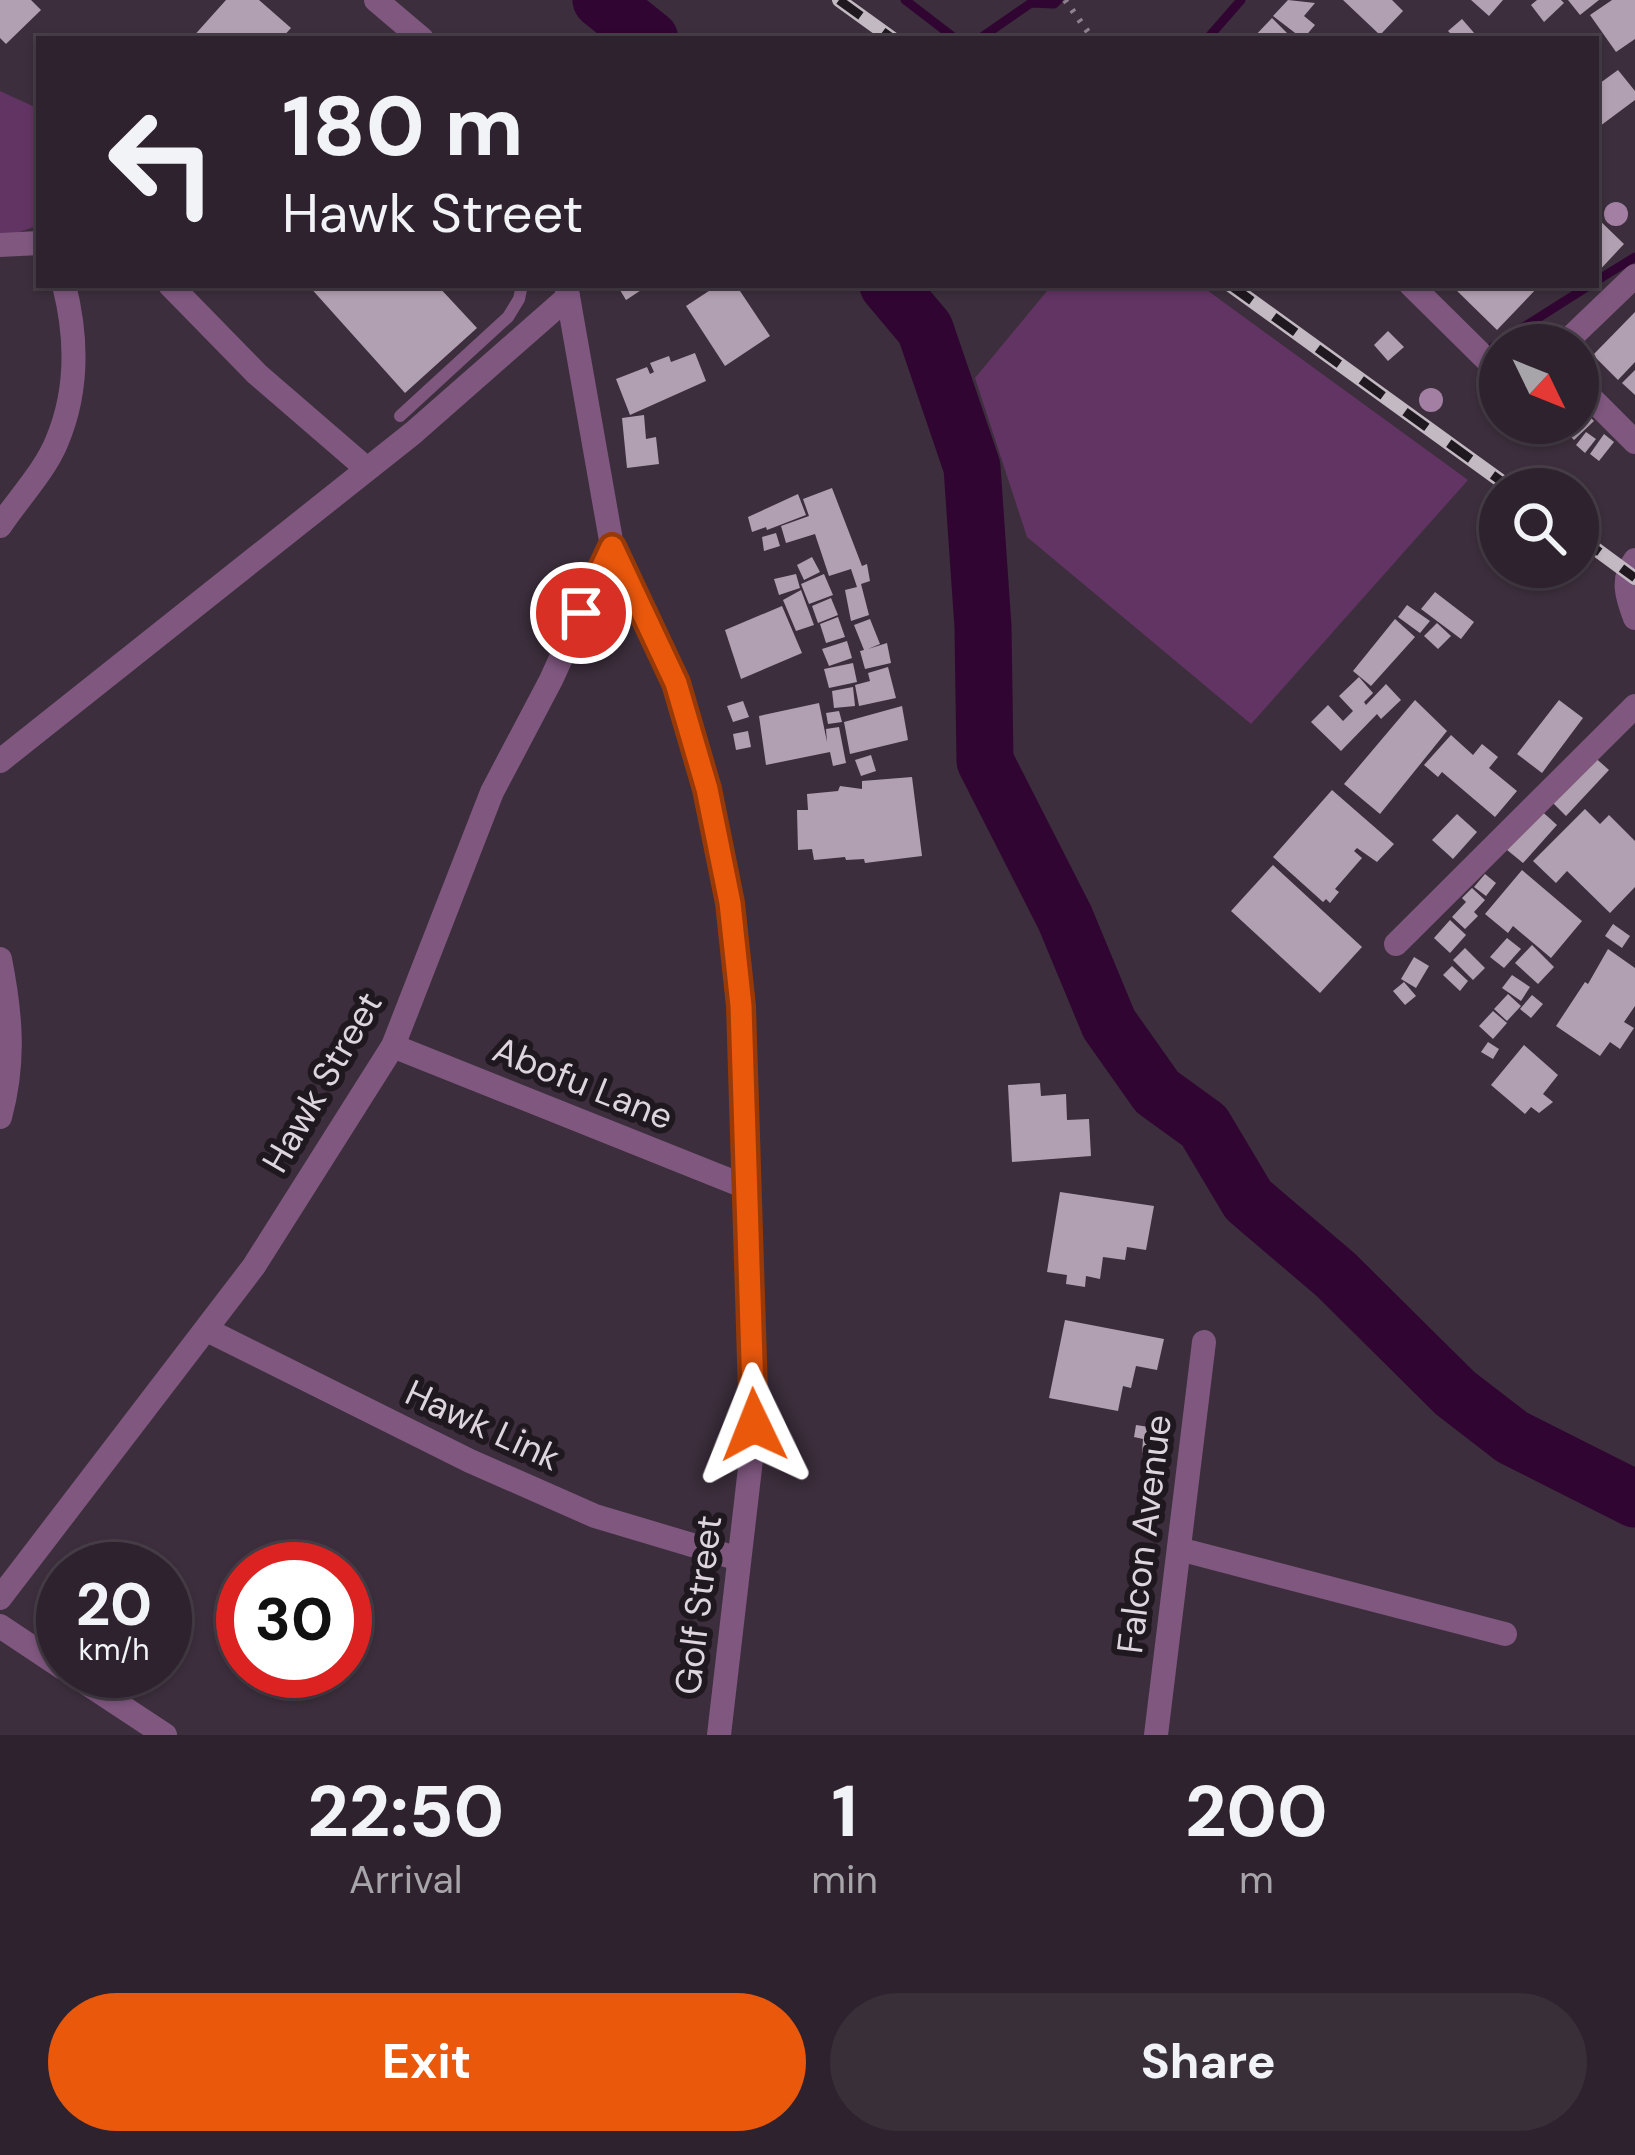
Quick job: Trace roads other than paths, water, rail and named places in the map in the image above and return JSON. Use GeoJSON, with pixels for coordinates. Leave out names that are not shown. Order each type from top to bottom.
{"type":"FeatureCollection","features":[{"type":"Feature","properties":{"kind":"street"},"geometry":{"type":"LineString","coordinates":[[376,0],[418,36]]}},
{"type":"Feature","properties":{"kind":"street"},"geometry":{"type":"LineString","coordinates":[[0,245],[36,243]]}},
{"type":"Feature","properties":{"kind":"street"},"geometry":{"type":"LineString","coordinates":[[1585,324],[1635,277]]}},
{"type":"Feature","properties":{"kind":"street"},"geometry":{"type":"LineString","coordinates":[[0,526],[56,443],[70,398],[74,327],[65,288]]}},
{"type":"Feature","properties":{"kind":"street"},"geometry":{"type":"LineString","coordinates":[[173,288],[257,374],[367,469]]}},
{"type":"Feature","properties":{"kind":"street"},"geometry":{"type":"LineString","coordinates":[[1414,288],[1479,352]]}},
{"type":"Feature","properties":{"kind":"street"},"geometry":{"type":"LineString","coordinates":[[0,760],[367,469],[567,291]]}},
{"type":"Feature","properties":{"kind":"street","name":"Golf Street"},"geometry":{"type":"LineString","coordinates":[[567,291],[612,547],[676,683],[707,789],[730,903],[741,1006],[754,1425],[719,1735]]}},
{"type":"Feature","properties":{"kind":"street"},"geometry":{"type":"LineString","coordinates":[[1599,406],[1635,442]]}},
{"type":"Feature","properties":{"kind":"street","name":"Hawk Street"},"geometry":{"type":"LineString","coordinates":[[0,1598],[207,1330],[297,1200],[393,1046],[492,792],[551,680],[612,547]]}},
{"type":"Feature","properties":{"kind":"street"},"geometry":{"type":"LineString","coordinates":[[1635,560],[1627,572],[1626,594],[1635,618]]}},
{"type":"Feature","properties":{"kind":"street"},"geometry":{"type":"LineString","coordinates":[[1396,944],[1635,706]]}},
{"type":"Feature","properties":{"kind":"street"},"geometry":{"type":"LineString","coordinates":[[0,959],[13,1023],[10,1075],[0,1117]]}},
{"type":"Feature","properties":{"kind":"street","name":"Abofu Lane"},"geometry":{"type":"LineString","coordinates":[[393,1046],[746,1187]]}},
{"type":"Feature","properties":{"kind":"street","name":"Hawk Link"},"geometry":{"type":"LineString","coordinates":[[207,1330],[470,1461],[595,1516],[740,1558]]}},
{"type":"Feature","properties":{"kind":"street","name":"Falcon Avenue"},"geometry":{"type":"LineString","coordinates":[[1156,1735],[1204,1342]]}},
{"type":"Feature","properties":{"kind":"street"},"geometry":{"type":"LineString","coordinates":[[1179,1549],[1505,1634]]}},
{"type":"Feature","properties":{"kind":"street"},"geometry":{"type":"LineString","coordinates":[[0,1626],[36,1650]]}},
{"type":"Feature","properties":{"kind":"street"},"geometry":{"type":"LineString","coordinates":[[99,1698],[133,1727],[165,1735]]}},
{"type":"Feature","properties":{"kind":"lane"},"geometry":{"type":"LineString","coordinates":[[400,416],[508,317],[521,288]]}},
{"type":"Feature","properties":{"kind":"waterway"},"geometry":{"type":"LineString","coordinates":[[601,0],[646,36]]}},
{"type":"Feature","properties":{"kind":"waterway"},"geometry":{"type":"LineString","coordinates":[[905,0],[952,36]]}},
{"type":"Feature","properties":{"kind":"waterway"},"geometry":{"type":"LineString","coordinates":[[983,36],[1031,3],[1058,0]]}},
{"type":"Feature","properties":{"kind":"waterway"},"geometry":{"type":"LineString","coordinates":[[1210,36],[1241,0]]}},
{"type":"Feature","properties":{"kind":"waterway"},"geometry":{"type":"LineString","coordinates":[[1599,279],[1635,257]]}},
{"type":"Feature","properties":{"kind":"waterway"},"geometry":{"type":"LineString","coordinates":[[891,288],[925,329],[972,467],[983,627],[985,761],[1065,918],[1109,1024],[1157,1092],[1204,1126],[1248,1200],[1336,1275],[1455,1393],[1512,1437],[1635,1499]]}},
{"type":"Feature","properties":{"kind":"waterway"},"geometry":{"type":"LineString","coordinates":[[1529,324],[1585,288]]}},
{"type":"Feature","properties":{"kind":"railway"},"geometry":{"type":"LineString","coordinates":[[839,0],[889,36]]}},
{"type":"Feature","properties":{"kind":"railway"},"geometry":{"type":"LineString","coordinates":[[1234,288],[1483,468]]}},
{"type":"Feature","properties":{"kind":"railway"},"geometry":{"type":"LineString","coordinates":[[1599,551],[1635,578]]}}]}
